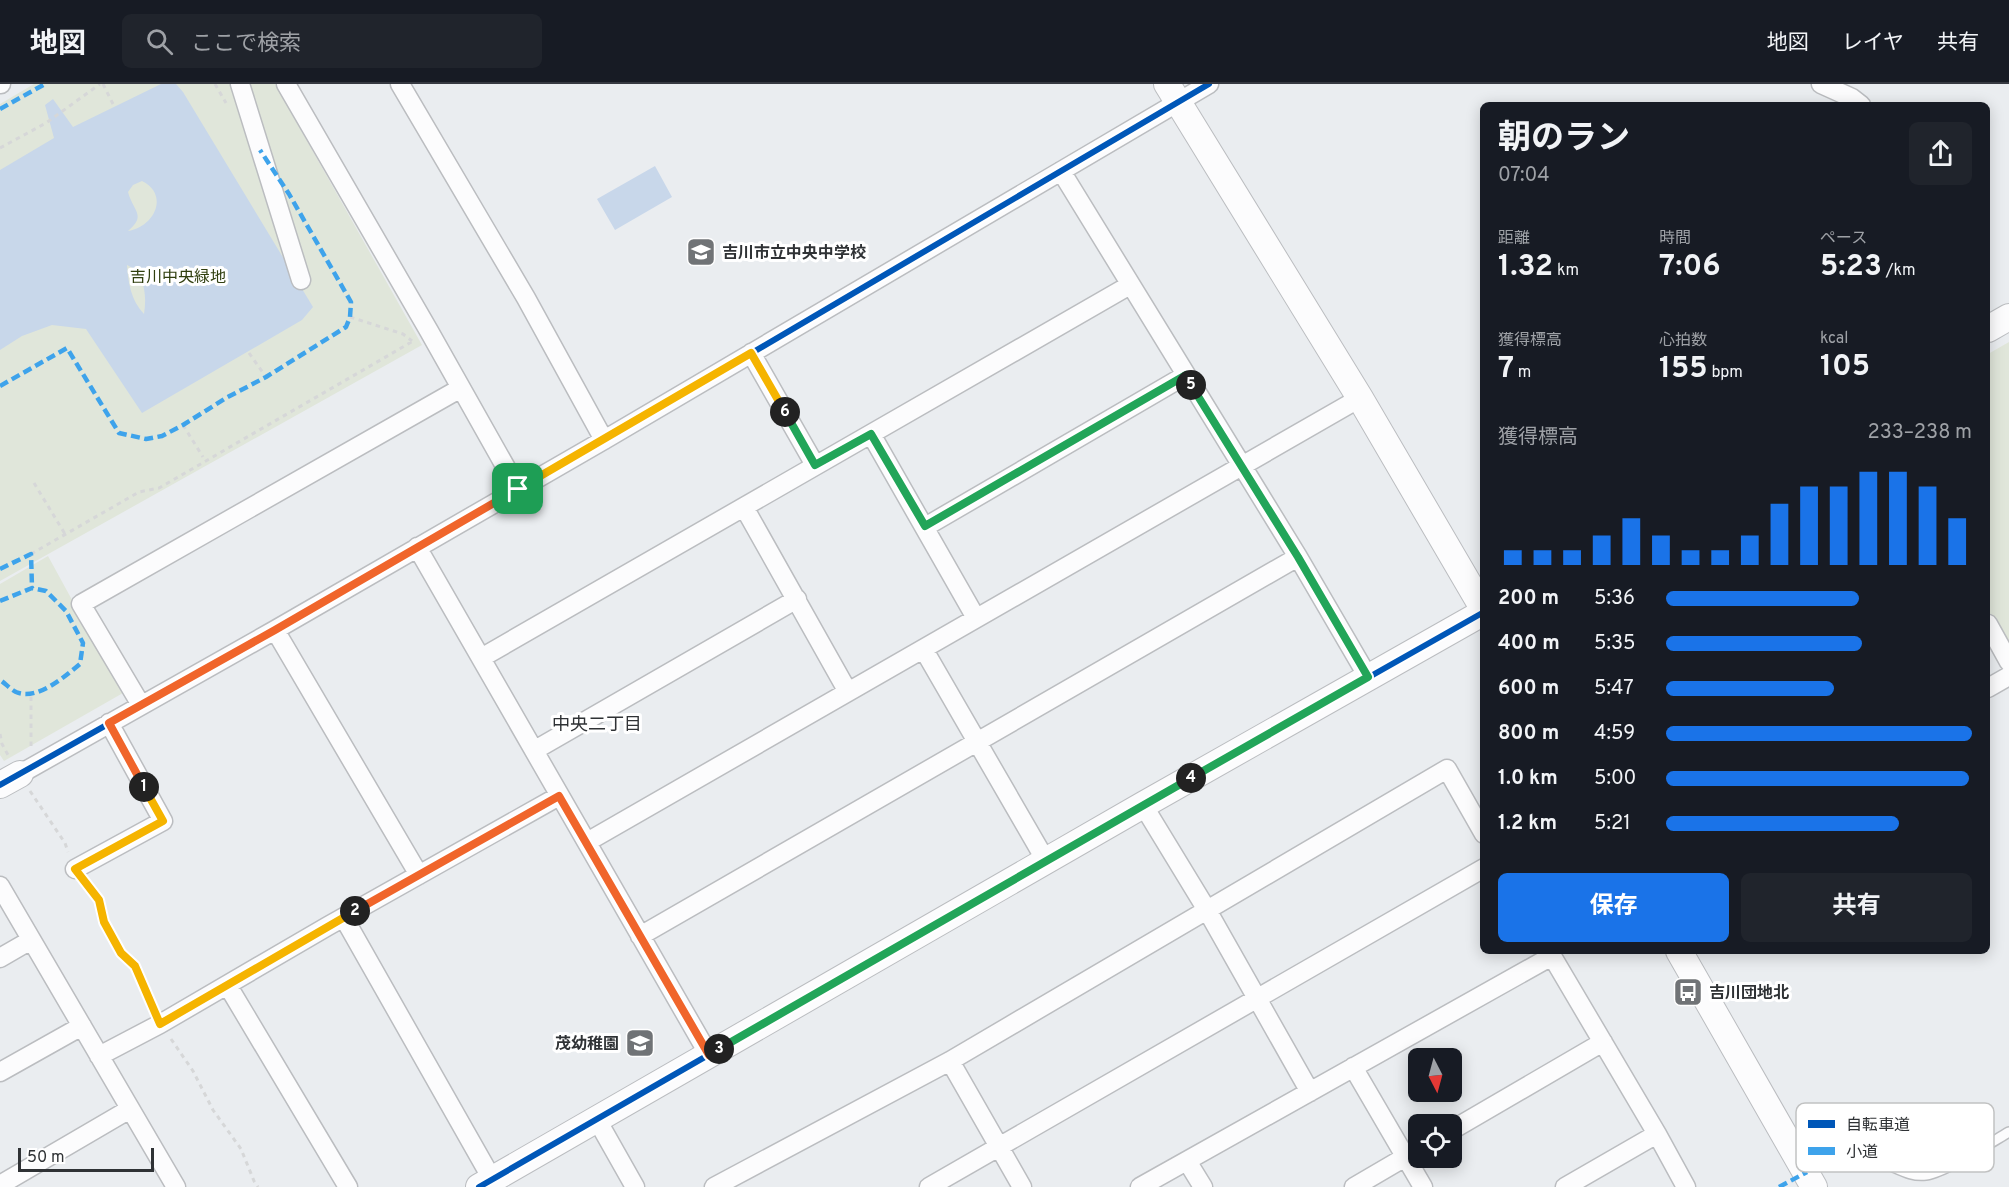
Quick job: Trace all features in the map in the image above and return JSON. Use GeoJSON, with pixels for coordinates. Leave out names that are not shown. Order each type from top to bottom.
{"type":"FeatureCollection","features":[{"type":"Feature","properties":{"kind":"street"},"geometry":{"type":"LineString","coordinates":[[240,84],[301,280]]}},
{"type":"Feature","properties":{"kind":"street"},"geometry":{"type":"LineString","coordinates":[[286,84],[518,489]]}},
{"type":"Feature","properties":{"kind":"street"},"geometry":{"type":"LineString","coordinates":[[400,84],[526,298],[604,440]]}},
{"type":"Feature","properties":{"kind":"street"},"geometry":{"type":"LineString","coordinates":[[6,778],[275,630],[604,440],[1061,171],[1172,93],[1209,84]]}},
{"type":"Feature","properties":{"kind":"street"},"geometry":{"type":"LineString","coordinates":[[1821,84],[1857,102]]}},
{"type":"Feature","properties":{"kind":"street"},"geometry":{"type":"LineString","coordinates":[[1172,93],[1360,398],[1480,604]]}},
{"type":"Feature","properties":{"kind":"street"},"geometry":{"type":"LineString","coordinates":[[1061,171],[1298,557],[1368,677]]}},
{"type":"Feature","properties":{"kind":"street"},"geometry":{"type":"LineString","coordinates":[[481,658],[1130,285]]}},
{"type":"Feature","properties":{"kind":"street"},"geometry":{"type":"LineString","coordinates":[[751,353],[815,465]]}},
{"type":"Feature","properties":{"kind":"street"},"geometry":{"type":"LineString","coordinates":[[925,526],[1186,375]]}},
{"type":"Feature","properties":{"kind":"street"},"geometry":{"type":"LineString","coordinates":[[141,705],[81,604],[461,388]]}},
{"type":"Feature","properties":{"kind":"street"},"geometry":{"type":"LineString","coordinates":[[587,842],[1360,398]]}},
{"type":"Feature","properties":{"kind":"street"},"geometry":{"type":"LineString","coordinates":[[871,434],[976,618]]}},
{"type":"Feature","properties":{"kind":"street"},"geometry":{"type":"LineString","coordinates":[[744,507],[848,692]]}},
{"type":"Feature","properties":{"kind":"street"},"geometry":{"type":"LineString","coordinates":[[417,547],[709,1055]]}},
{"type":"Feature","properties":{"kind":"street"},"geometry":{"type":"LineString","coordinates":[[640,936],[1298,557]]}},
{"type":"Feature","properties":{"kind":"street"},"geometry":{"type":"LineString","coordinates":[[535,750],[797,599]]}},
{"type":"Feature","properties":{"kind":"street"},"geometry":{"type":"LineString","coordinates":[[344,918],[485,1183],[1480,613]]}},
{"type":"Feature","properties":{"kind":"street"},"geometry":{"type":"LineString","coordinates":[[1990,628],[2009,662]]}},
{"type":"Feature","properties":{"kind":"street"},"geometry":{"type":"LineString","coordinates":[[275,630],[419,875]]}},
{"type":"Feature","properties":{"kind":"street"},"geometry":{"type":"LineString","coordinates":[[924,650],[1046,861]]}},
{"type":"Feature","properties":{"kind":"street"},"geometry":{"type":"LineString","coordinates":[[1990,687],[2009,675]]}},
{"type":"Feature","properties":{"kind":"street"},"geometry":{"type":"LineString","coordinates":[[75,869],[163,821],[109,723]]}},
{"type":"Feature","properties":{"kind":"street"},"geometry":{"type":"LineString","coordinates":[[714,1187],[950,1061],[1447,769],[1480,827]]}},
{"type":"Feature","properties":{"kind":"street"},"geometry":{"type":"LineString","coordinates":[[99,1056],[228,986],[559,796]]}},
{"type":"Feature","properties":{"kind":"street"},"geometry":{"type":"LineString","coordinates":[[1143,805],[1207,910],[1310,1092]]}},
{"type":"Feature","properties":{"kind":"street"},"geometry":{"type":"LineString","coordinates":[[929,1187],[1480,870]]}},
{"type":"Feature","properties":{"kind":"street"},"geometry":{"type":"LineString","coordinates":[[0,886],[176,1187]]}},
{"type":"Feature","properties":{"kind":"street"},"geometry":{"type":"LineString","coordinates":[[0,958],[32,940]]}},
{"type":"Feature","properties":{"kind":"street"},"geometry":{"type":"LineString","coordinates":[[1140,1187],[1550,954],[1686,1187]]}},
{"type":"Feature","properties":{"kind":"street"},"geometry":{"type":"LineString","coordinates":[[1681,954],[1796,1155]]}},
{"type":"Feature","properties":{"kind":"street"},"geometry":{"type":"LineString","coordinates":[[228,986],[348,1187]]}},
{"type":"Feature","properties":{"kind":"street"},"geometry":{"type":"LineString","coordinates":[[0,1072],[82,1026]]}},
{"type":"Feature","properties":{"kind":"street"},"geometry":{"type":"LineString","coordinates":[[1462,1124],[1603,1042]]}},
{"type":"Feature","properties":{"kind":"street"},"geometry":{"type":"LineString","coordinates":[[950,1061],[1022,1187]]}},
{"type":"Feature","properties":{"kind":"street"},"geometry":{"type":"LineString","coordinates":[[1353,1067],[1408,1147]]}},
{"type":"Feature","properties":{"kind":"street"},"geometry":{"type":"LineString","coordinates":[[0,1185],[130,1109]]}},
{"type":"Feature","properties":{"kind":"street"},"geometry":{"type":"LineString","coordinates":[[596,1118],[635,1187]]}},
{"type":"Feature","properties":{"kind":"street"},"geometry":{"type":"LineString","coordinates":[[1565,1187],[1657,1134]]}},
{"type":"Feature","properties":{"kind":"street"},"geometry":{"type":"LineString","coordinates":[[1354,1187],[1408,1155]]}},
{"type":"Feature","properties":{"kind":"street"},"geometry":{"type":"LineString","coordinates":[[1187,1161],[1203,1187]]}},
{"type":"Feature","properties":{"kind":"street"},"geometry":{"type":"LineString","coordinates":[[1417,1168],[1423,1187]]}},
{"type":"Feature","properties":{"kind":"lane"},"geometry":{"type":"LineString","coordinates":[[1994,1140],[2009,1132]]}},
{"type":"Feature","properties":{"kind":"lane"},"geometry":{"type":"LineString","coordinates":[[1903,1172],[1926,1175],[1934,1172]]}},
{"type":"Feature","properties":{"kind":"path"},"geometry":{"type":"LineString","coordinates":[[0,148],[67,110],[102,84],[113,104]]}},
{"type":"Feature","properties":{"kind":"path"},"geometry":{"type":"LineString","coordinates":[[350,317],[403,334],[412,341]]}},
{"type":"Feature","properties":{"kind":"path"},"geometry":{"type":"LineString","coordinates":[[31,554],[139,492],[159,488],[429,331]]}},
{"type":"Feature","properties":{"kind":"path"},"geometry":{"type":"LineString","coordinates":[[249,353],[266,377]]}},
{"type":"Feature","properties":{"kind":"path"},"geometry":{"type":"LineString","coordinates":[[183,425],[203,457]]}},
{"type":"Feature","properties":{"kind":"path"},"geometry":{"type":"LineString","coordinates":[[34,483],[66,534]]}},
{"type":"Feature","properties":{"kind":"path"},"geometry":{"type":"LineString","coordinates":[[31,694],[31,748]]}},
{"type":"Feature","properties":{"kind":"path"},"geometry":{"type":"LineString","coordinates":[[6,778],[40,809],[65,843],[75,869],[99,900],[104,922],[121,953],[135,966],[160,1024],[193,1071],[213,1110],[241,1149],[258,1187]]}},
{"type":"Feature","properties":{"kind":"green space","name":"吉川中央緑地"},"geometry":{"type":"Polygon","coordinates":[[[34,84],[275,84],[422,345],[0,581],[0,104],[34,84]]]}},
{"type":"Feature","properties":{"kind":"green space"},"geometry":{"type":"Polygon","coordinates":[[[2009,342],[2009,650],[1990,616],[1990,353],[2009,342]]]}},
{"type":"Feature","properties":{"kind":"green space"},"geometry":{"type":"Polygon","coordinates":[[[48,556],[123,693],[4,761],[0,755],[0,584],[48,556]]]}},
{"type":"Feature","properties":{"kind":"water"},"geometry":{"type":"Polygon","coordinates":[[[161,84],[176,84],[313,307],[302,320],[142,413],[86,329],[52,325],[22,336],[0,350],[0,170],[54,138],[45,105],[53,99],[73,127],[161,84]],[[142,181],[133,185],[128,192],[138,217],[134,226],[128,231],[145,223],[155,210],[157,202],[155,194],[151,187],[142,181]],[[127,265],[133,297],[144,314],[145,300],[141,279],[127,265]]]}},
{"type":"Feature","properties":{"kind":"water"},"geometry":{"type":"Polygon","coordinates":[[[655,166],[672,197],[615,230],[597,199],[655,166]]]}},
{"type":"Feature","properties":{"kind":"marked path"},"geometry":{"type":"LineString","coordinates":[[0,109],[45,84]]}},
{"type":"Feature","properties":{"kind":"marked path"},"geometry":{"type":"LineString","coordinates":[[0,386],[67,348],[119,433],[146,439],[162,436],[183,425],[346,327],[350,317],[351,302],[289,194],[260,150]]}},
{"type":"Feature","properties":{"kind":"marked path"},"geometry":{"type":"LineString","coordinates":[[0,569],[31,554],[32,588]]}},
{"type":"Feature","properties":{"kind":"marked path"},"geometry":{"type":"LineString","coordinates":[[0,601],[32,588],[46,591],[66,611],[83,643],[80,664],[41,691],[24,694],[16,692],[0,680]]}},
{"type":"Feature","properties":{"kind":"marked path"},"geometry":{"type":"LineString","coordinates":[[1779,1187],[1807,1172]]}},
{"type":"Feature","properties":{"kind":"cycle path"},"geometry":{"type":"LineString","coordinates":[[0,785],[275,630],[604,440],[1209,84]]}},
{"type":"Feature","properties":{"kind":"cycle path"},"geometry":{"type":"LineString","coordinates":[[479,1187],[1143,805],[1480,614]]}},
{"type":"Feature","properties":{"kind":"place","name":"吉川市立中央中学校"},"geometry":{"type":"Point","coordinates":[701,252]}},
{"type":"Feature","properties":{"kind":"place","name":"吉川団地北"},"geometry":{"type":"Point","coordinates":[1688,992]}},
{"type":"Feature","properties":{"kind":"place","name":"茂幼稚園"},"geometry":{"type":"Point","coordinates":[640,1043]}},
{"type":"Feature","properties":{"kind":"district","name":"中央二丁目"},"geometry":{"type":"Point","coordinates":[597,724]}},
{"type":"Feature","properties":{"kind":"route"},"geometry":{"type":"LineString","coordinates":[[751,353],[815,465],[871,434],[925,526],[1186,375],[1298,557],[1368,677],[709,1055],[559,796],[160,1024],[135,966],[121,953],[104,922],[99,900],[75,869],[163,821],[109,723],[518,489],[751,353]]}}]}
